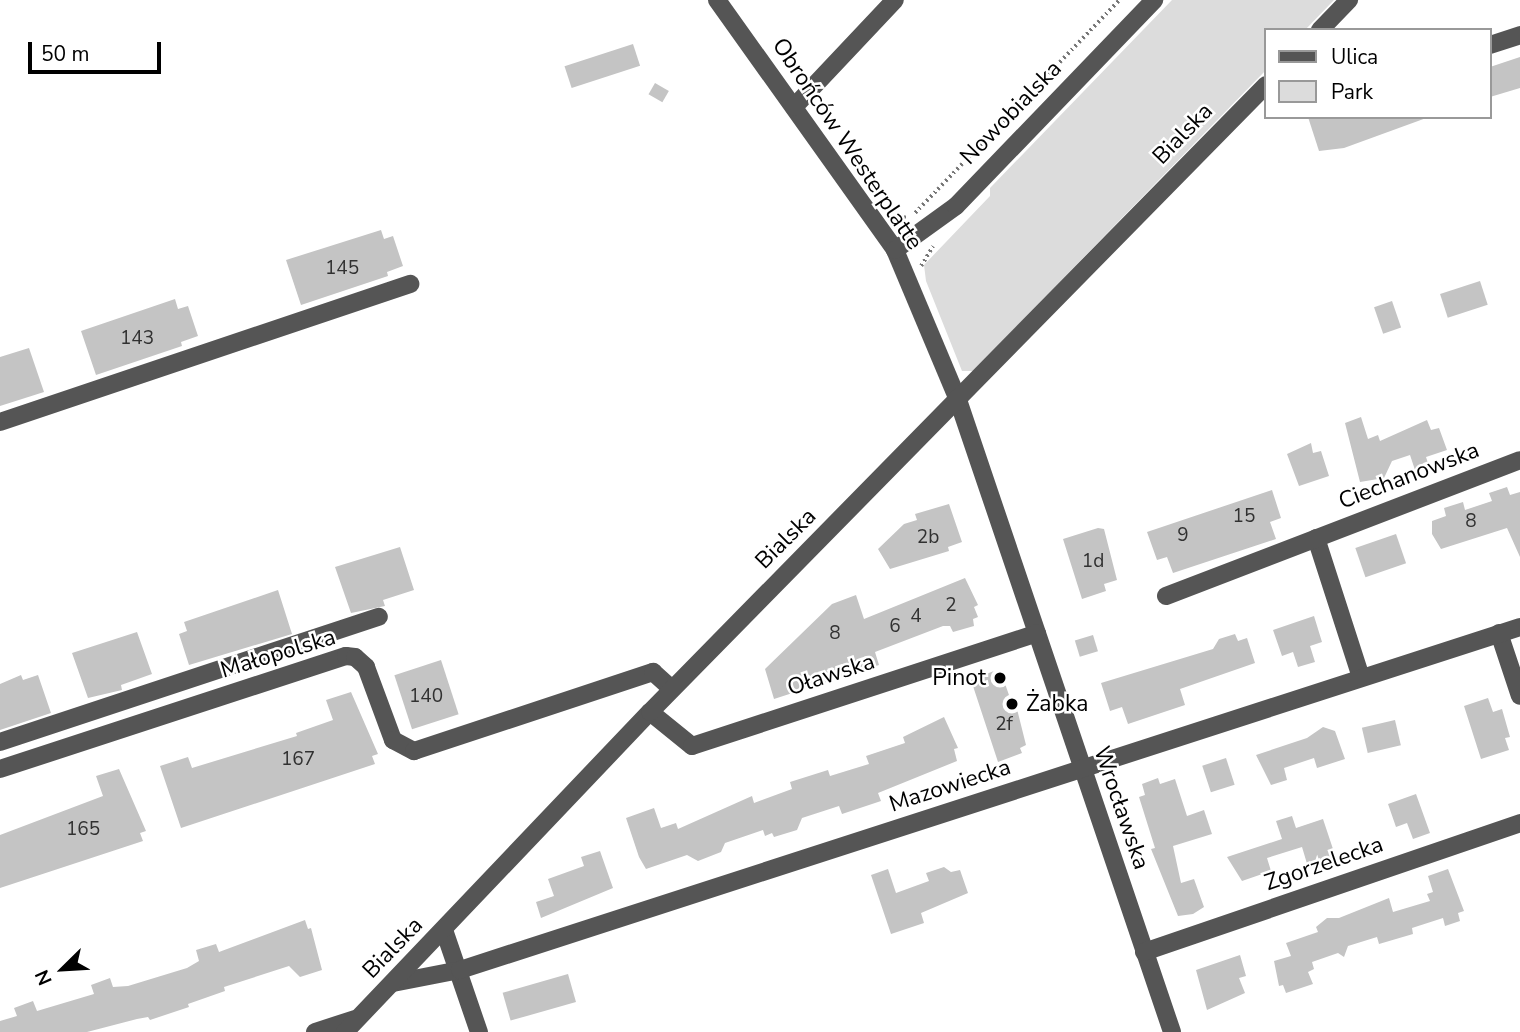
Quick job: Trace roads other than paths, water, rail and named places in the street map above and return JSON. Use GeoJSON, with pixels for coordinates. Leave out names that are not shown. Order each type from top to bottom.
{"type":"FeatureCollection","features":[{"type":"Feature","properties":{"kind":"street","name":"Obrońców Westerplatte"},"geometry":{"type":"LineString","coordinates":[[717,0],[895,250],[958,400]]}},
{"type":"Feature","properties":{"kind":"street"},"geometry":{"type":"LineString","coordinates":[[794,107],[895,0]]}},
{"type":"Feature","properties":{"kind":"street","name":"Nowobialska"},"geometry":{"type":"LineString","coordinates":[[895,250],[956,206],[1154,0]]}},
{"type":"Feature","properties":{"kind":"street"},"geometry":{"type":"LineString","coordinates":[[1322,28],[1349,0]]}},
{"type":"Feature","properties":{"kind":"street"},"geometry":{"type":"LineString","coordinates":[[1492,44],[1520,34]]}},
{"type":"Feature","properties":{"kind":"street","name":"Bialska"},"geometry":{"type":"LineString","coordinates":[[345,1032],[672,689],[1264,87]]}},
{"type":"Feature","properties":{"kind":"street"},"geometry":{"type":"LineString","coordinates":[[0,422],[410,285]]}},
{"type":"Feature","properties":{"kind":"street","name":"Wrocławska"},"geometry":{"type":"LineString","coordinates":[[958,400],[1172,1032]]}},
{"type":"Feature","properties":{"kind":"street","name":"Ciechanowska"},"geometry":{"type":"LineString","coordinates":[[1166,596],[1520,460]]}},
{"type":"Feature","properties":{"kind":"street"},"geometry":{"type":"LineString","coordinates":[[1316,538],[1361,677]]}},
{"type":"Feature","properties":{"kind":"street"},"geometry":{"type":"LineString","coordinates":[[0,741],[379,617]]}},
{"type":"Feature","properties":{"kind":"street","name":"Mazowiecka"},"geometry":{"type":"LineString","coordinates":[[393,983],[460,970],[1520,627]]}},
{"type":"Feature","properties":{"kind":"street","name":"Oławska"},"geometry":{"type":"LineString","coordinates":[[650,712],[692,746],[1037,633]]}},
{"type":"Feature","properties":{"kind":"street"},"geometry":{"type":"LineString","coordinates":[[1499,633],[1520,696]]}},
{"type":"Feature","properties":{"kind":"street","name":"Małopolska"},"geometry":{"type":"LineString","coordinates":[[0,769],[346,656],[355,657],[366,667],[393,740],[414,751],[653,672],[672,689]]}},
{"type":"Feature","properties":{"kind":"street","name":"Zgorzelecka"},"geometry":{"type":"LineString","coordinates":[[1144,952],[1520,823]]}},
{"type":"Feature","properties":{"kind":"street"},"geometry":{"type":"LineString","coordinates":[[444,930],[460,970],[479,1032]]}},
{"type":"Feature","properties":{"kind":"street"},"geometry":{"type":"LineString","coordinates":[[316,1032],[359,1018]]}},
{"type":"Feature","properties":{"kind":"place","name":"Pinot"},"geometry":{"type":"Point","coordinates":[1000,678]}},
{"type":"Feature","properties":{"kind":"place","name":"Żabka"},"geometry":{"type":"Point","coordinates":[1012,704]}}]}
